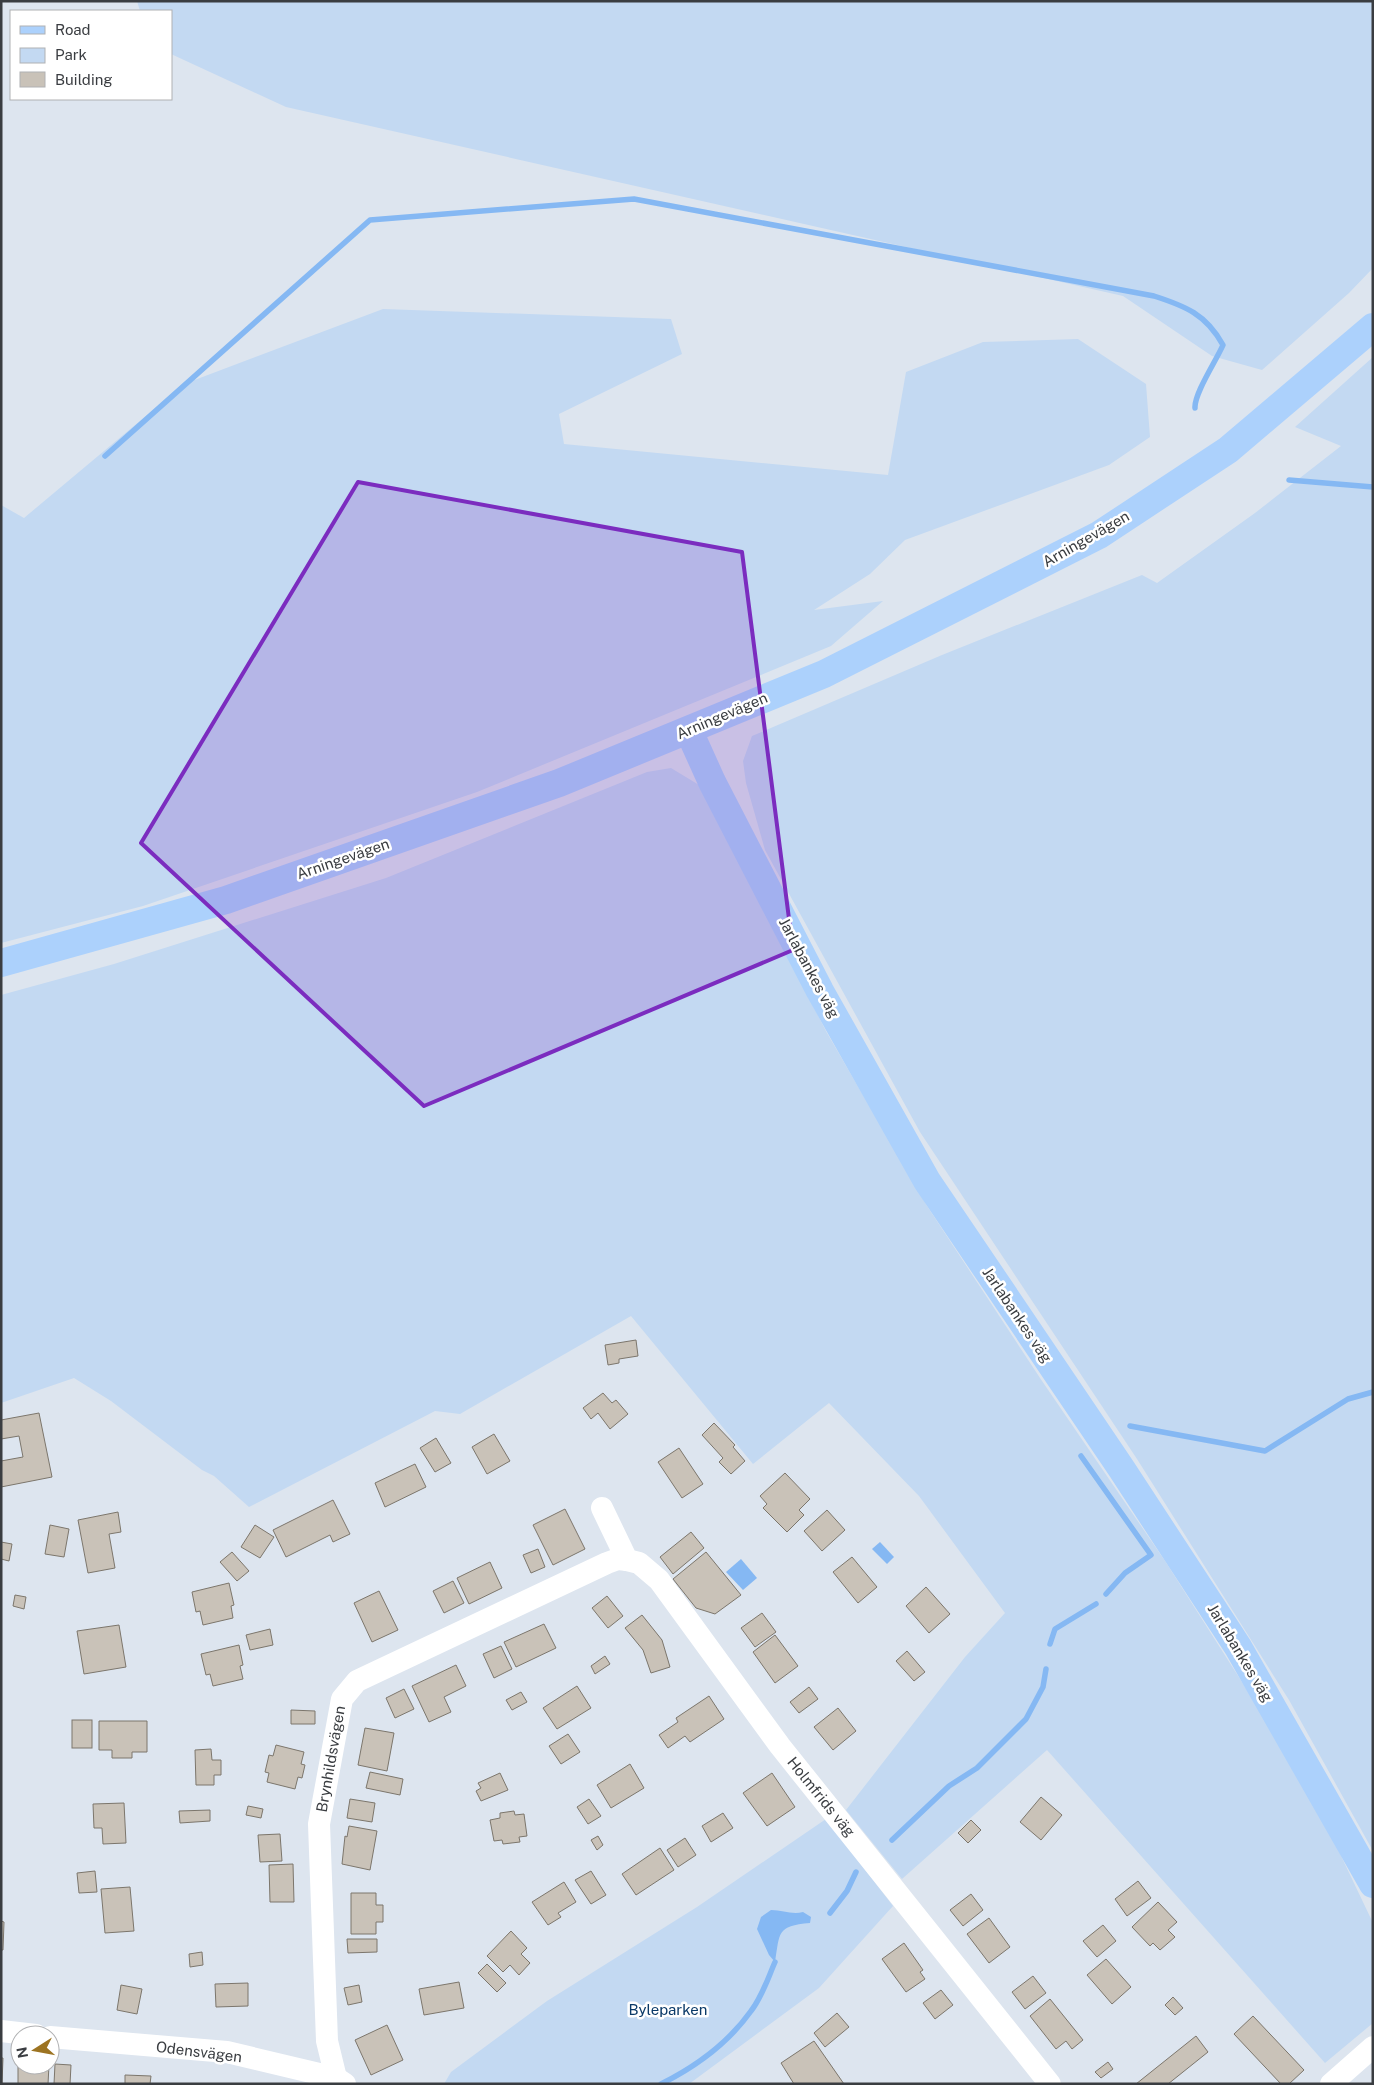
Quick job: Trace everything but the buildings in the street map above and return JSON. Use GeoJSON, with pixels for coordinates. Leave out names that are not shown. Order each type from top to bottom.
{"type":"FeatureCollection","features":[{"type":"Feature","properties":{"kind":"main road","name":"Arningevägen"},"geometry":{"type":"LineString","coordinates":[[1,963],[226,900],[559,783],[824,674],[1099,535],[1228,450],[1373,327]]}},
{"type":"Feature","properties":{"kind":"main road","name":"Jarlabankes väg"},"geometry":{"type":"LineString","coordinates":[[689,731],[712,782],[820,991],[927,1181],[1121,1468],[1238,1647],[1373,1884]]}},
{"type":"Feature","properties":{"kind":"street"},"geometry":{"type":"LineString","coordinates":[[602,1508],[627,1560]]}},
{"type":"Feature","properties":{"kind":"street","name":"Brynhildsvägen"},"geometry":{"type":"LineString","coordinates":[[340,2081],[327,2042],[319,1824],[342,1699],[357,1681],[607,1563],[618,1559],[627,1560]]}},
{"type":"Feature","properties":{"kind":"street","name":"Holmfrids väg"},"geometry":{"type":"LineString","coordinates":[[627,1560],[639,1563],[659,1580],[780,1746],[1050,2084]]}},
{"type":"Feature","properties":{"kind":"street","name":"Odensvägen"},"geometry":{"type":"LineString","coordinates":[[60,2038],[227,2052],[340,2081]]}},
{"type":"Feature","properties":{"kind":"street"},"geometry":{"type":"LineString","coordinates":[[1332,2084],[1373,2047]]}},
{"type":"Feature","properties":{"kind":"highlighted area"},"geometry":{"type":"Polygon","coordinates":[[[358,482],[742,552],[793,950],[424,1106],[141,843],[358,482]]]}},
{"type":"Feature","properties":{"kind":"green space"},"geometry":{"type":"Polygon","coordinates":[[[137,1],[1373,1],[1373,268],[1349,293],[1262,370],[1212,356],[1123,296],[286,107],[172,54],[172,10],[140,10],[137,1]]]}},
{"type":"Feature","properties":{"kind":"green space"},"geometry":{"type":"Polygon","coordinates":[[[383,309],[671,319],[682,354],[559,414],[564,444],[888,475],[906,372],[983,342],[1078,339],[1146,384],[1150,437],[1109,465],[905,540],[870,574],[814,610],[883,601],[831,646],[477,792],[143,906],[1,943],[1,505],[24,518],[184,384],[383,309]]]}},
{"type":"Feature","properties":{"kind":"green space"},"geometry":{"type":"Polygon","coordinates":[[[1373,357],[1373,1851],[1289,1700],[1137,1459],[920,1132],[765,850],[746,783],[743,761],[752,736],[942,655],[1142,575],[1157,583],[1255,513],[1341,446],[1295,427],[1373,357]]]}},
{"type":"Feature","properties":{"kind":"green space"},"geometry":{"type":"Polygon","coordinates":[[[671,768],[699,785],[827,1033],[927,1206],[1040,1378],[1165,1561],[1254,1701],[1332,1837],[1373,1923],[1373,2023],[1325,2063],[1047,1750],[902,1879],[846,1810],[965,1657],[1005,1613],[919,1496],[829,1403],[753,1464],[631,1316],[460,1414],[435,1411],[249,1507],[214,1476],[202,1470],[111,1401],[74,1378],[1,1403],[1,995],[114,964],[386,878],[647,772],[671,768]]]}},
{"type":"Feature","properties":{"kind":"green space","name":"Byleparken"},"geometry":{"type":"Polygon","coordinates":[[[826,1819],[893,1906],[819,1988],[689,2084],[444,2084],[451,2072],[547,2001],[697,1907],[826,1819]]]}},
{"type":"Feature","properties":{"kind":"water"},"geometry":{"type":"Polygon","coordinates":[[[880,1542],[894,1557],[887,1564],[872,1549],[880,1542]]]}},
{"type":"Feature","properties":{"kind":"water"},"geometry":{"type":"Polygon","coordinates":[[[741,1559],[757,1578],[743,1590],[726,1572],[741,1559]]]}},
{"type":"Feature","properties":{"kind":"water"},"geometry":{"type":"Polygon","coordinates":[[[771,1910],[803,1912],[811,1917],[810,1923],[799,1924],[785,1929],[779,1938],[775,1962],[769,1955],[757,1929],[761,1917],[771,1910]]]}},
{"type":"Feature","properties":{"kind":"waterway"},"geometry":{"type":"LineString","coordinates":[[105,456],[370,220],[634,199],[1154,296],[1194,313],[1209,326],[1223,345],[1198,394],[1195,408]]}},
{"type":"Feature","properties":{"kind":"waterway"},"geometry":{"type":"LineString","coordinates":[[1289,480],[1373,487]]}},
{"type":"Feature","properties":{"kind":"waterway"},"geometry":{"type":"LineString","coordinates":[[1130,1426],[1265,1451],[1348,1399],[1373,1392]]}},
{"type":"Feature","properties":{"kind":"waterway"},"geometry":{"type":"LineString","coordinates":[[1081,1456],[1151,1555],[1125,1573],[1106,1594]]}},
{"type":"Feature","properties":{"kind":"waterway"},"geometry":{"type":"LineString","coordinates":[[1050,1644],[1055,1629],[1096,1604]]}},
{"type":"Feature","properties":{"kind":"waterway"},"geometry":{"type":"LineString","coordinates":[[892,1840],[949,1786],[977,1768],[1026,1719],[1043,1687],[1046,1669]]}},
{"type":"Feature","properties":{"kind":"waterway"},"geometry":{"type":"LineString","coordinates":[[830,1913],[847,1891],[856,1872]]}},
{"type":"Feature","properties":{"kind":"waterway"},"geometry":{"type":"LineString","coordinates":[[661,2084],[699,2062],[732,2033],[758,2000],[775,1962]]}}]}
